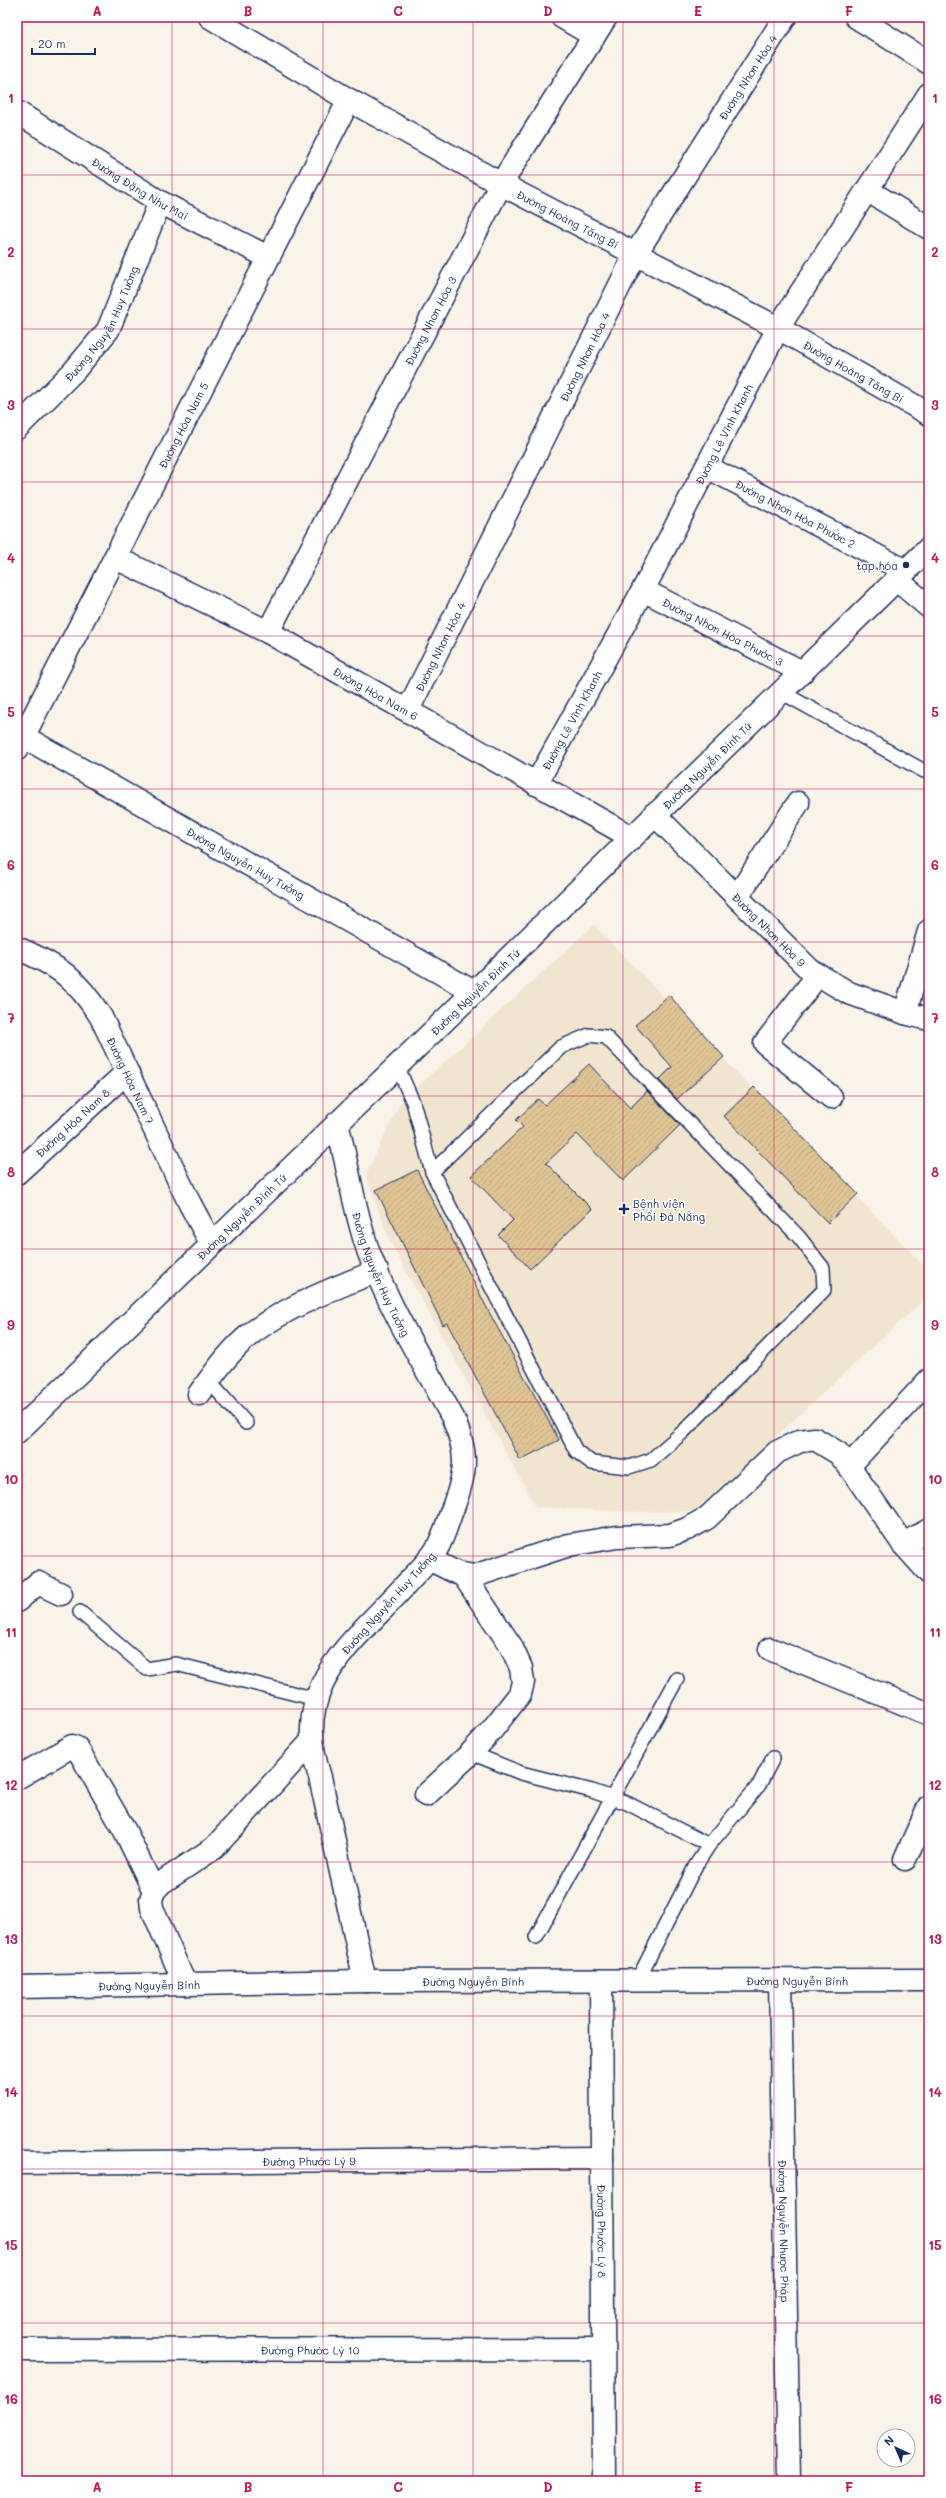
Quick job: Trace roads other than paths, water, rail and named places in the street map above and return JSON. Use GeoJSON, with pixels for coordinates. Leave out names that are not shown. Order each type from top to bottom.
{"type":"FeatureCollection","features":[{"type":"Feature","properties":{"kind":"street","name":"Đường Hoàng Tăng Bí"},"geometry":{"type":"LineString","coordinates":[[210,17],[349,100],[501,184],[778,328],[929,414]]}},
{"type":"Feature","properties":{"kind":"street"},"geometry":{"type":"LineString","coordinates":[[562,17],[594,36]]}},
{"type":"Feature","properties":{"kind":"street","name":"Đường Nhơn Hòa 3"},"geometry":{"type":"LineString","coordinates":[[268,632],[501,184],[606,17]]}},
{"type":"Feature","properties":{"kind":"street","name":"Đường Nhơn Hòa 4"},"geometry":{"type":"LineString","coordinates":[[408,710],[635,255],[784,17]]}},
{"type":"Feature","properties":{"kind":"street"},"geometry":{"type":"LineString","coordinates":[[856,17],[929,63]]}},
{"type":"Feature","properties":{"kind":"street","name":"Đường Lê Vĩnh Khanh"},"geometry":{"type":"LineString","coordinates":[[536,784],[643,590],[778,328],[929,94]]}},
{"type":"Feature","properties":{"kind":"street","name":"Đường Hòa Nam 5"},"geometry":{"type":"LineString","coordinates":[[20,740],[116,558],[349,100]]}},
{"type":"Feature","properties":{"kind":"street","name":"Đường Đặng Như Mai"},"geometry":{"type":"LineString","coordinates":[[17,112],[160,202],[268,257]]}},
{"type":"Feature","properties":{"kind":"street"},"geometry":{"type":"LineString","coordinates":[[867,190],[929,228]]}},
{"type":"Feature","properties":{"kind":"street","name":"Đường Nguyễn Huy Tưởng"},"geometry":{"type":"LineString","coordinates":[[17,428],[74,371],[108,330],[160,202]]}},
{"type":"Feature","properties":{"kind":"street","name":"Đường Nhơn Hòa Phước 2"},"geometry":{"type":"LineString","coordinates":[[707,467],[901,575],[929,608]]}},
{"type":"Feature","properties":{"kind":"street","name":"Đường Nguyễn Đình Tứ"},"geometry":{"type":"LineString","coordinates":[[17,1432],[211,1243],[474,992],[654,814],[929,548]]}},
{"type":"Feature","properties":{"kind":"street","name":"Đường Hòa Nam 6"},"geometry":{"type":"LineString","coordinates":[[116,558],[268,632],[631,837]]}},
{"type":"Feature","properties":{"kind":"street","name":"Đường Nhơn Hòa Phước 3"},"geometry":{"type":"LineString","coordinates":[[643,590],[802,672]]}},
{"type":"Feature","properties":{"kind":"street","name":"Đường Nguyễn Huy Tưởng"},"geometry":{"type":"LineString","coordinates":[[20,740],[474,992]]}},
{"type":"Feature","properties":{"kind":"street"},"geometry":{"type":"LineString","coordinates":[[737,897],[798,803]]}},
{"type":"Feature","properties":{"kind":"street","name":"Đường Nhơn Hòa 9"},"geometry":{"type":"LineString","coordinates":[[654,814],[810,970],[849,993],[905,1013],[929,1019]]}},
{"type":"Feature","properties":{"kind":"street"},"geometry":{"type":"LineString","coordinates":[[905,1013],[929,931]]}},
{"type":"Feature","properties":{"kind":"street","name":"Đường Hòa Nam 7"},"geometry":{"type":"LineString","coordinates":[[17,948],[62,971],[84,991],[101,1017],[190,1204],[211,1243]]}},
{"type":"Feature","properties":{"kind":"street"},"geometry":{"type":"LineString","coordinates":[[818,975],[766,1043],[831,1097]]}},
{"type":"Feature","properties":{"kind":"street","name":"Đường Hòa Nam 8"},"geometry":{"type":"LineString","coordinates":[[17,1173],[127,1072]]}},
{"type":"Feature","properties":{"kind":"street","name":"Đường Nguyễn Huy Tưởng"},"geometry":{"type":"LineString","coordinates":[[337,1123],[358,1220],[377,1271],[462,1439],[465,1460],[464,1474],[440,1540],[429,1559],[401,1591],[347,1645],[333,1664],[316,1699],[311,1742],[365,1981]]}},
{"type":"Feature","properties":{"kind":"street"},"geometry":{"type":"LineString","coordinates":[[203,1389],[220,1364],[253,1332],[307,1300],[377,1271]]}},
{"type":"Feature","properties":{"kind":"street"},"geometry":{"type":"LineString","coordinates":[[850,1466],[929,1380]]}},
{"type":"Feature","properties":{"kind":"street"},"geometry":{"type":"LineString","coordinates":[[429,1559],[464,1576],[474,1576],[569,1545],[617,1537],[670,1534],[687,1529],[707,1518],[777,1452],[800,1441],[814,1439],[826,1444],[850,1466],[903,1544],[929,1573]]}},
{"type":"Feature","properties":{"kind":"street"},"geometry":{"type":"LineString","coordinates":[[903,1544],[929,1530]]}},
{"type":"Feature","properties":{"kind":"street"},"geometry":{"type":"LineString","coordinates":[[426,1796],[471,1753],[512,1705],[520,1694],[523,1682],[522,1668],[511,1646],[464,1576]]}},
{"type":"Feature","properties":{"kind":"street"},"geometry":{"type":"LineString","coordinates":[[17,1601],[38,1583],[61,1594]]}},
{"type":"Feature","properties":{"kind":"street"},"geometry":{"type":"LineString","coordinates":[[770,1649],[929,1714]]}},
{"type":"Feature","properties":{"kind":"street"},"geometry":{"type":"LineString","coordinates":[[185,1984],[152,1908],[151,1899],[154,1891],[161,1883],[214,1848],[311,1742]]}},
{"type":"Feature","properties":{"kind":"street"},"geometry":{"type":"LineString","coordinates":[[17,1778],[72,1746],[77,1748],[125,1831],[154,1891]]}},
{"type":"Feature","properties":{"kind":"street"},"geometry":{"type":"LineString","coordinates":[[905,1859],[929,1806]]}},
{"type":"Feature","properties":{"kind":"street","name":"Đường Phước Lý 8"},"geometry":{"type":"LineString","coordinates":[[601,1980],[604,2481]]}},
{"type":"Feature","properties":{"kind":"street","name":"Đường Nguyễn Nhược Pháp"},"geometry":{"type":"LineString","coordinates":[[780,1980],[789,2481]]}},
{"type":"Feature","properties":{"kind":"street","name":"Đường Nguyễn Bính"},"geometry":{"type":"LineString","coordinates":[[17,1987],[365,1981],[929,1980]]}},
{"type":"Feature","properties":{"kind":"street","name":"Đường Phước Lý 9"},"geometry":{"type":"LineString","coordinates":[[17,2163],[602,2158]]}},
{"type":"Feature","properties":{"kind":"street","name":"Đường Phước Lý 10"},"geometry":{"type":"LineString","coordinates":[[17,2350],[603,2349]]}},
{"type":"Feature","properties":{"kind":"lane"},"geometry":{"type":"LineString","coordinates":[[781,692],[924,771]]}},
{"type":"Feature","properties":{"kind":"lane"},"geometry":{"type":"LineString","coordinates":[[397,1066],[413,1102],[432,1172],[576,1451],[592,1463],[629,1467],[651,1460],[683,1432],[824,1290],[823,1268],[799,1237],[606,1037],[589,1035],[561,1047],[432,1172]]}},
{"type":"Feature","properties":{"kind":"lane"},"geometry":{"type":"LineString","coordinates":[[203,1389],[216,1389],[246,1423]]}},
{"type":"Feature","properties":{"kind":"lane"},"geometry":{"type":"LineString","coordinates":[[80,1612],[147,1668],[176,1664],[316,1699]]}},
{"type":"Feature","properties":{"kind":"lane"},"geometry":{"type":"LineString","coordinates":[[536,1938],[677,1679]]}},
{"type":"Feature","properties":{"kind":"lane"},"geometry":{"type":"LineString","coordinates":[[471,1753],[521,1773],[627,1803],[709,1846]]}},
{"type":"Feature","properties":{"kind":"lane"},"geometry":{"type":"LineString","coordinates":[[637,1981],[696,1866],[709,1846],[748,1800],[773,1758]]}},
{"type":"Feature","properties":{"kind":"place","name":"tạp hóa"},"geometry":{"type":"Point","coordinates":[906,565]}},
{"type":"Feature","properties":{"kind":"place","name":"Bệnh viện Phổi Đà Nẵng"},"geometry":{"type":"Point","coordinates":[624,1209]}}]}
